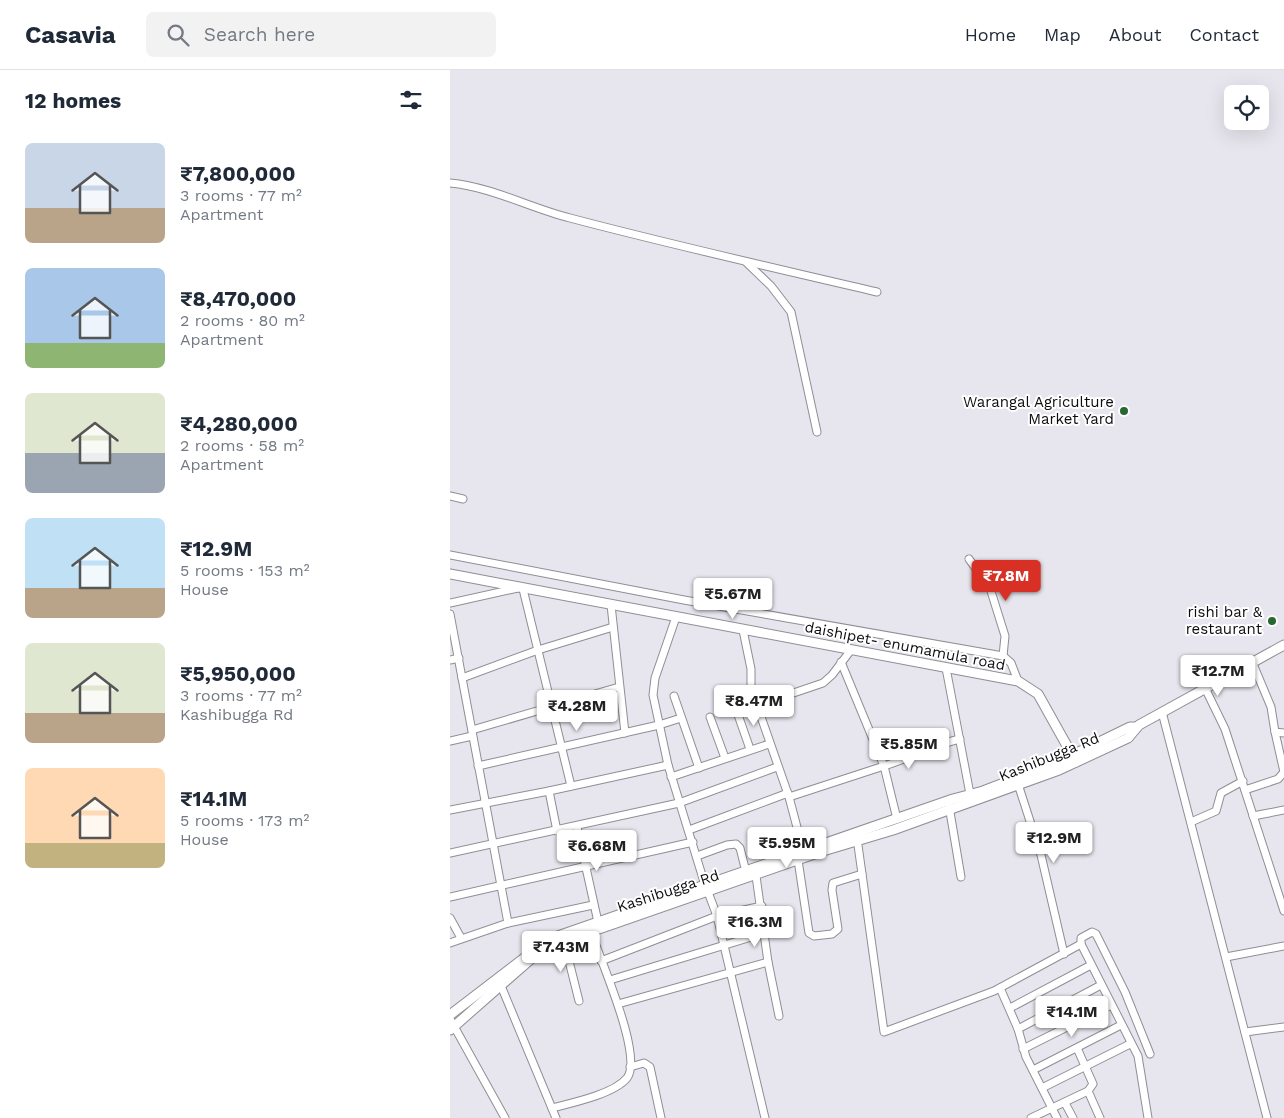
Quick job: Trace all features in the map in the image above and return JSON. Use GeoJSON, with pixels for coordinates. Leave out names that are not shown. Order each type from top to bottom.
{"type":"FeatureCollection","features":[{"type":"Feature","properties":{"kind":"main road","name":"daishipet- enumamula road"},"geometry":{"type":"LineString","coordinates":[[450,574],[1018,681],[1038,694],[1074,759]]}},
{"type":"Feature","properties":{"kind":"main road","name":"Kashibugga Rd"},"geometry":{"type":"LineString","coordinates":[[499,982],[541,951],[564,941],[706,889],[803,850],[857,836],[1058,767],[1130,728],[1137,728],[1162,712],[1206,690],[1284,645]]}},
{"type":"Feature","properties":{"kind":"main road","name":"Kashibugga Rd"},"geometry":{"type":"LineString","coordinates":[[451,1022],[549,939],[706,889],[756,876],[898,819],[949,805],[970,794],[1017,782]]}},
{"type":"Feature","properties":{"kind":"street"},"geometry":{"type":"LineString","coordinates":[[450,183],[481,188],[541,211],[746,262],[877,292]]}},
{"type":"Feature","properties":{"kind":"street"},"geometry":{"type":"LineString","coordinates":[[746,262],[771,286],[792,312],[818,432]]}},
{"type":"Feature","properties":{"kind":"street"},"geometry":{"type":"LineString","coordinates":[[450,496],[463,499]]}},
{"type":"Feature","properties":{"kind":"street"},"geometry":{"type":"LineString","coordinates":[[450,554],[684,600],[1003,656],[1011,664],[1018,681]]}},
{"type":"Feature","properties":{"kind":"street"},"geometry":{"type":"LineString","coordinates":[[969,559],[990,588],[1005,636],[1003,656]]}},
{"type":"Feature","properties":{"kind":"street"},"geometry":{"type":"LineString","coordinates":[[450,602],[521,588],[571,786]]}},
{"type":"Feature","properties":{"kind":"street"},"geometry":{"type":"LineString","coordinates":[[611,605],[625,733]]}},
{"type":"Feature","properties":{"kind":"street"},"geometry":{"type":"LineString","coordinates":[[450,614],[508,923]]}},
{"type":"Feature","properties":{"kind":"street"},"geometry":{"type":"LineString","coordinates":[[676,618],[654,683],[659,725],[679,803],[716,916],[765,1118]]}},
{"type":"Feature","properties":{"kind":"street"},"geometry":{"type":"LineString","coordinates":[[462,678],[538,650],[613,627]]}},
{"type":"Feature","properties":{"kind":"street"},"geometry":{"type":"LineString","coordinates":[[743,630],[751,668],[750,683],[769,744],[789,795],[803,850]]}},
{"type":"Feature","properties":{"kind":"street"},"geometry":{"type":"LineString","coordinates":[[758,705],[823,683],[851,650]]}},
{"type":"Feature","properties":{"kind":"street"},"geometry":{"type":"LineString","coordinates":[[450,660],[459,658]]}},
{"type":"Feature","properties":{"kind":"street"},"geometry":{"type":"LineString","coordinates":[[841,662],[884,766],[898,819]]}},
{"type":"Feature","properties":{"kind":"street"},"geometry":{"type":"LineString","coordinates":[[1246,790],[1282,776],[1283,767],[1274,732],[1271,707],[1253,664]]}},
{"type":"Feature","properties":{"kind":"street"},"geometry":{"type":"LineString","coordinates":[[946,668],[970,794]]}},
{"type":"Feature","properties":{"kind":"street"},"geometry":{"type":"LineString","coordinates":[[450,741],[552,705],[619,687]]}},
{"type":"Feature","properties":{"kind":"street"},"geometry":{"type":"LineString","coordinates":[[1206,690],[1225,729],[1284,911]]}},
{"type":"Feature","properties":{"kind":"street"},"geometry":{"type":"LineString","coordinates":[[674,696],[698,768]]}},
{"type":"Feature","properties":{"kind":"street"},"geometry":{"type":"LineString","coordinates":[[736,712],[750,749]]}},
{"type":"Feature","properties":{"kind":"street"},"geometry":{"type":"LineString","coordinates":[[1162,712],[1267,1118]]}},
{"type":"Feature","properties":{"kind":"street"},"geometry":{"type":"LineString","coordinates":[[710,717],[725,758]]}},
{"type":"Feature","properties":{"kind":"street"},"geometry":{"type":"LineString","coordinates":[[478,766],[659,725],[681,718]]}},
{"type":"Feature","properties":{"kind":"street"},"geometry":{"type":"LineString","coordinates":[[1274,732],[1284,733]]}},
{"type":"Feature","properties":{"kind":"street"},"geometry":{"type":"LineString","coordinates":[[689,830],[789,795],[904,760],[943,743],[960,739]]}},
{"type":"Feature","properties":{"kind":"street"},"geometry":{"type":"LineString","coordinates":[[672,777],[769,744]]}},
{"type":"Feature","properties":{"kind":"street"},"geometry":{"type":"LineString","coordinates":[[450,810],[550,791],[668,765]]}},
{"type":"Feature","properties":{"kind":"street"},"geometry":{"type":"LineString","coordinates":[[450,853],[679,803],[778,768]]}},
{"type":"Feature","properties":{"kind":"street"},"geometry":{"type":"LineString","coordinates":[[1191,822],[1216,811],[1221,793],[1243,781]]}},
{"type":"Feature","properties":{"kind":"street"},"geometry":{"type":"LineString","coordinates":[[1017,782],[1041,854],[1064,954]]}},
{"type":"Feature","properties":{"kind":"street"},"geometry":{"type":"LineString","coordinates":[[550,791],[557,830]]}},
{"type":"Feature","properties":{"kind":"street"},"geometry":{"type":"LineString","coordinates":[[949,805],[961,877]]}},
{"type":"Feature","properties":{"kind":"street"},"geometry":{"type":"LineString","coordinates":[[1253,816],[1284,810]]}},
{"type":"Feature","properties":{"kind":"street"},"geometry":{"type":"LineString","coordinates":[[577,826],[598,922]]}},
{"type":"Feature","properties":{"kind":"street"},"geometry":{"type":"LineString","coordinates":[[857,836],[884,1032],[1000,988],[1081,944]]}},
{"type":"Feature","properties":{"kind":"street"},"geometry":{"type":"LineString","coordinates":[[450,898],[501,884],[692,842]]}},
{"type":"Feature","properties":{"kind":"street"},"geometry":{"type":"LineString","coordinates":[[697,856],[727,845],[736,844],[740,848],[746,872]]}},
{"type":"Feature","properties":{"kind":"street"},"geometry":{"type":"LineString","coordinates":[[798,860],[808,929],[810,935],[814,936],[832,934],[838,929],[832,890],[833,883],[862,874]]}},
{"type":"Feature","properties":{"kind":"street"},"geometry":{"type":"LineString","coordinates":[[756,876],[762,906],[768,962],[779,1016]]}},
{"type":"Feature","properties":{"kind":"street"},"geometry":{"type":"LineString","coordinates":[[450,943],[508,923],[593,904]]}},
{"type":"Feature","properties":{"kind":"street"},"geometry":{"type":"LineString","coordinates":[[601,961],[716,916],[762,906]]}},
{"type":"Feature","properties":{"kind":"street"},"geometry":{"type":"LineString","coordinates":[[450,918],[462,938]]}},
{"type":"Feature","properties":{"kind":"street"},"geometry":{"type":"LineString","coordinates":[[552,1108],[586,1099],[610,1088],[626,1079],[630,1067],[628,1040],[618,1004],[591,931]]}},
{"type":"Feature","properties":{"kind":"street"},"geometry":{"type":"LineString","coordinates":[[1148,1118],[1138,1056],[1130,1044],[1091,965],[1081,944],[1081,938],[1094,932],[1125,992],[1150,1054]]}},
{"type":"Feature","properties":{"kind":"street"},"geometry":{"type":"LineString","coordinates":[[610,980],[764,933]]}},
{"type":"Feature","properties":{"kind":"street"},"geometry":{"type":"LineString","coordinates":[[564,941],[579,1001]]}},
{"type":"Feature","properties":{"kind":"street"},"geometry":{"type":"LineString","coordinates":[[1226,956],[1284,946]]}},
{"type":"Feature","properties":{"kind":"street"},"geometry":{"type":"LineString","coordinates":[[618,1004],[730,971],[768,962]]}},
{"type":"Feature","properties":{"kind":"street"},"geometry":{"type":"LineString","coordinates":[[1010,1008],[1091,965]]}},
{"type":"Feature","properties":{"kind":"street"},"geometry":{"type":"LineString","coordinates":[[499,982],[556,1118]]}},
{"type":"Feature","properties":{"kind":"street"},"geometry":{"type":"LineString","coordinates":[[1018,1029],[1101,985]]}},
{"type":"Feature","properties":{"kind":"street"},"geometry":{"type":"LineString","coordinates":[[1000,988],[1018,1029],[1023,1049],[1057,1118]]}},
{"type":"Feature","properties":{"kind":"street"},"geometry":{"type":"LineString","coordinates":[[1023,1049],[1111,1005]]}},
{"type":"Feature","properties":{"kind":"street"},"geometry":{"type":"LineString","coordinates":[[451,1022],[504,1118]]}},
{"type":"Feature","properties":{"kind":"street"},"geometry":{"type":"LineString","coordinates":[[1033,1070],[1121,1026]]}},
{"type":"Feature","properties":{"kind":"street"},"geometry":{"type":"LineString","coordinates":[[1245,1032],[1284,1026]]}},
{"type":"Feature","properties":{"kind":"street"},"geometry":{"type":"LineString","coordinates":[[1042,1088],[1086,1068],[1130,1044]]}},
{"type":"Feature","properties":{"kind":"street"},"geometry":{"type":"LineString","coordinates":[[1031,1118],[1088,1091],[1093,1084],[1077,1048]]}},
{"type":"Feature","properties":{"kind":"street"},"geometry":{"type":"LineString","coordinates":[[630,1067],[644,1063],[650,1067],[661,1118]]}},
{"type":"Feature","properties":{"kind":"street"},"geometry":{"type":"LineString","coordinates":[[1088,1091],[1100,1118]]}},
{"type":"Feature","properties":{"kind":"street"},"geometry":{"type":"LineString","coordinates":[[1065,1103],[1073,1118]]}},
{"type":"Feature","properties":{"kind":"place","name":"Warangal Agriculture Market Yard"},"geometry":{"type":"Point","coordinates":[1124,411]}},
{"type":"Feature","properties":{"kind":"place","name":"rishi bar & restaurant"},"geometry":{"type":"Point","coordinates":[1272,621]}}]}
